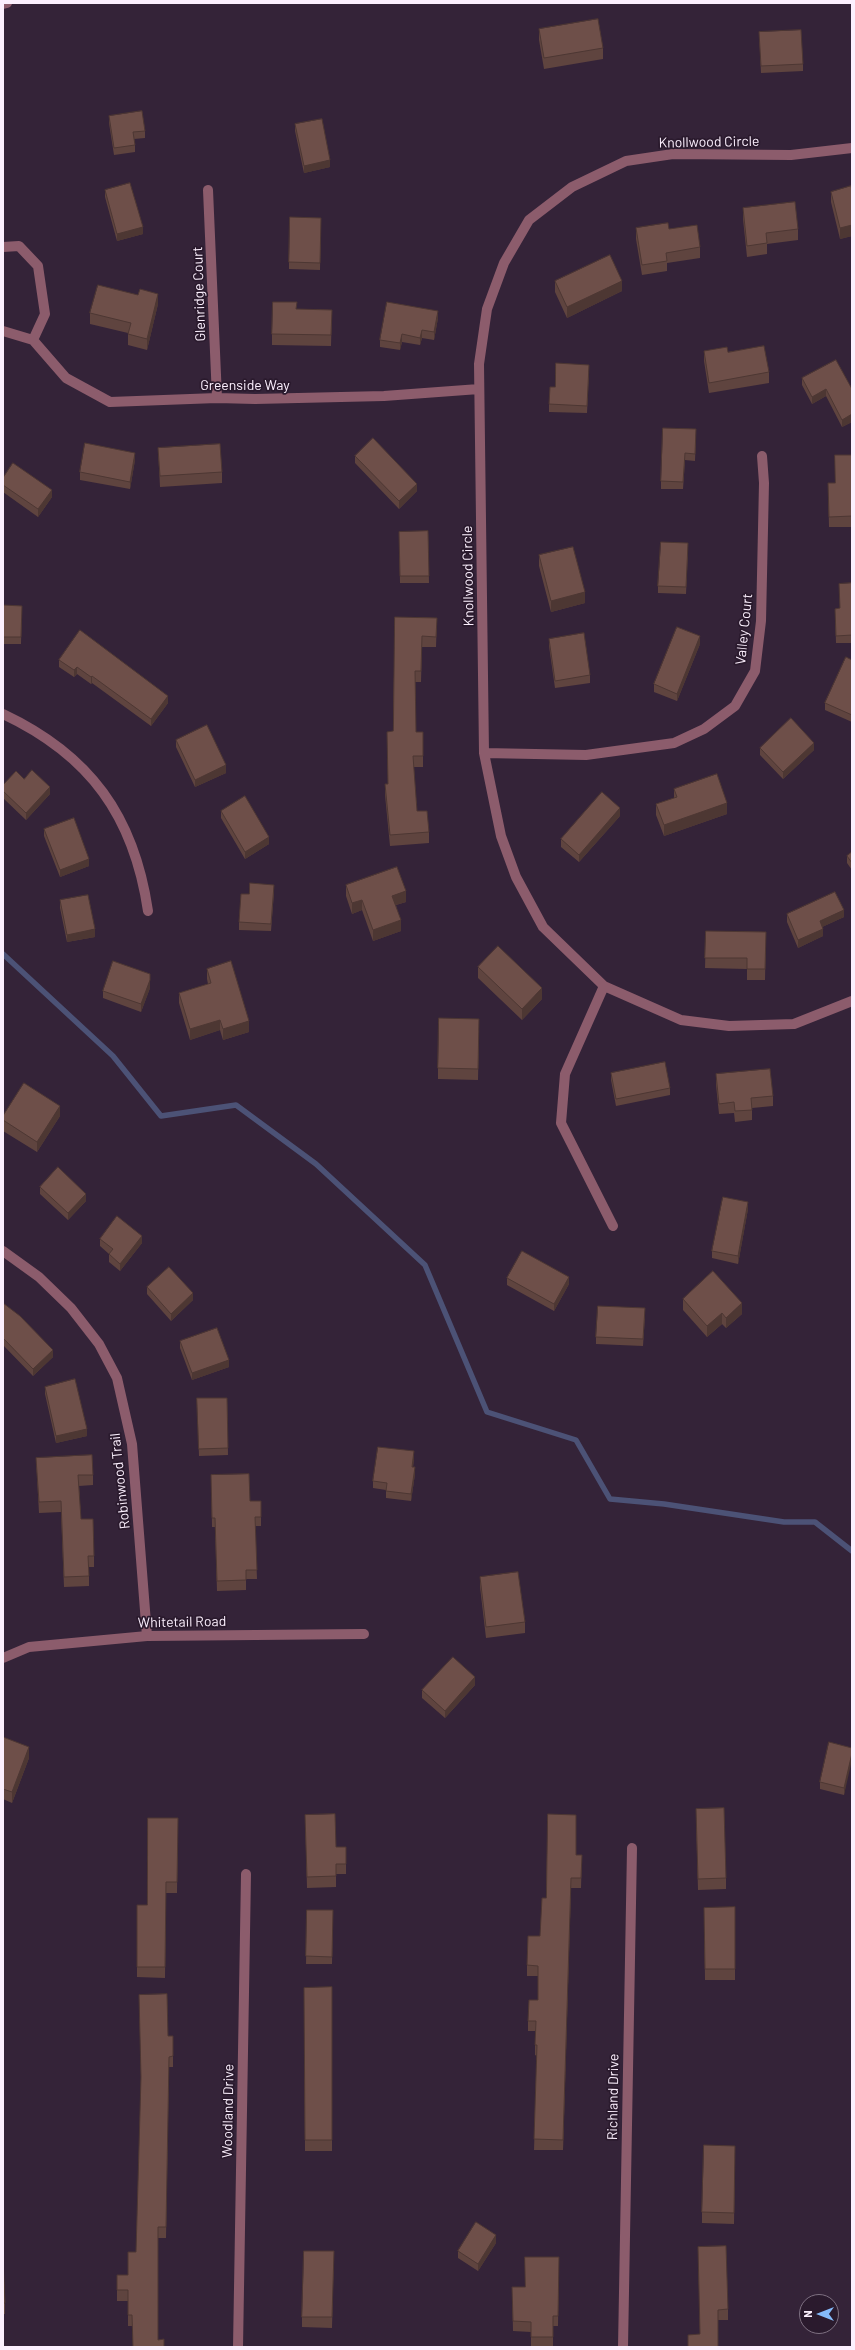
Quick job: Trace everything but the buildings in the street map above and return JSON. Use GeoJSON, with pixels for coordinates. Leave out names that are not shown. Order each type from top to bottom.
{"type":"FeatureCollection","features":[{"type":"Feature","properties":{"kind":"street"},"geometry":{"type":"LineString","coordinates":[[3,4],[7,3]]}},
{"type":"Feature","properties":{"kind":"street","name":"Knollwood Circle"},"geometry":{"type":"LineString","coordinates":[[852,148],[791,155],[673,154],[626,161],[572,187],[529,220],[504,263],[487,309],[479,364],[484,753],[501,836],[516,877],[543,927],[604,986],[681,1020],[729,1026],[794,1024],[852,1001]]}},
{"type":"Feature","properties":{"kind":"street","name":"Glenridge Court"},"geometry":{"type":"LineString","coordinates":[[208,190],[217,398]]}},
{"type":"Feature","properties":{"kind":"street"},"geometry":{"type":"LineString","coordinates":[[3,247],[19,246],[38,266],[45,314],[33,340],[3,331]]}},
{"type":"Feature","properties":{"kind":"street","name":"Greenside Way"},"geometry":{"type":"LineString","coordinates":[[33,340],[66,378],[110,402],[217,398],[255,399],[376,396],[479,389]]}},
{"type":"Feature","properties":{"kind":"street","name":"Valley Court"},"geometry":{"type":"LineString","coordinates":[[484,753],[586,755],[674,743],[704,729],[735,706],[755,671],[761,621],[764,483],[762,456]]}},
{"type":"Feature","properties":{"kind":"street"},"geometry":{"type":"LineString","coordinates":[[3,714],[46,737],[72,757],[93,779],[115,809],[131,846],[144,884],[148,911]]}},
{"type":"Feature","properties":{"kind":"street"},"geometry":{"type":"LineString","coordinates":[[604,986],[565,1074],[561,1123],[613,1226]]}},
{"type":"Feature","properties":{"kind":"street","name":"Robinwood Trail"},"geometry":{"type":"LineString","coordinates":[[3,1251],[39,1277],[72,1308],[99,1344],[117,1378],[132,1444],[147,1636]]}},
{"type":"Feature","properties":{"kind":"street","name":"Whitetail Road"},"geometry":{"type":"LineString","coordinates":[[3,1658],[29,1647],[147,1636],[364,1634]]}},
{"type":"Feature","properties":{"kind":"street","name":"Richland Drive"},"geometry":{"type":"LineString","coordinates":[[623,2347],[632,1848]]}},
{"type":"Feature","properties":{"kind":"street","name":"Woodland Drive"},"geometry":{"type":"LineString","coordinates":[[238,2347],[246,1874]]}},
{"type":"Feature","properties":{"kind":"waterway"},"geometry":{"type":"LineString","coordinates":[[3,954],[113,1056],[161,1116],[236,1105],[316,1164],[425,1265],[487,1412],[576,1440],[610,1499],[664,1504],[784,1522],[815,1522],[852,1551]]}}]}
